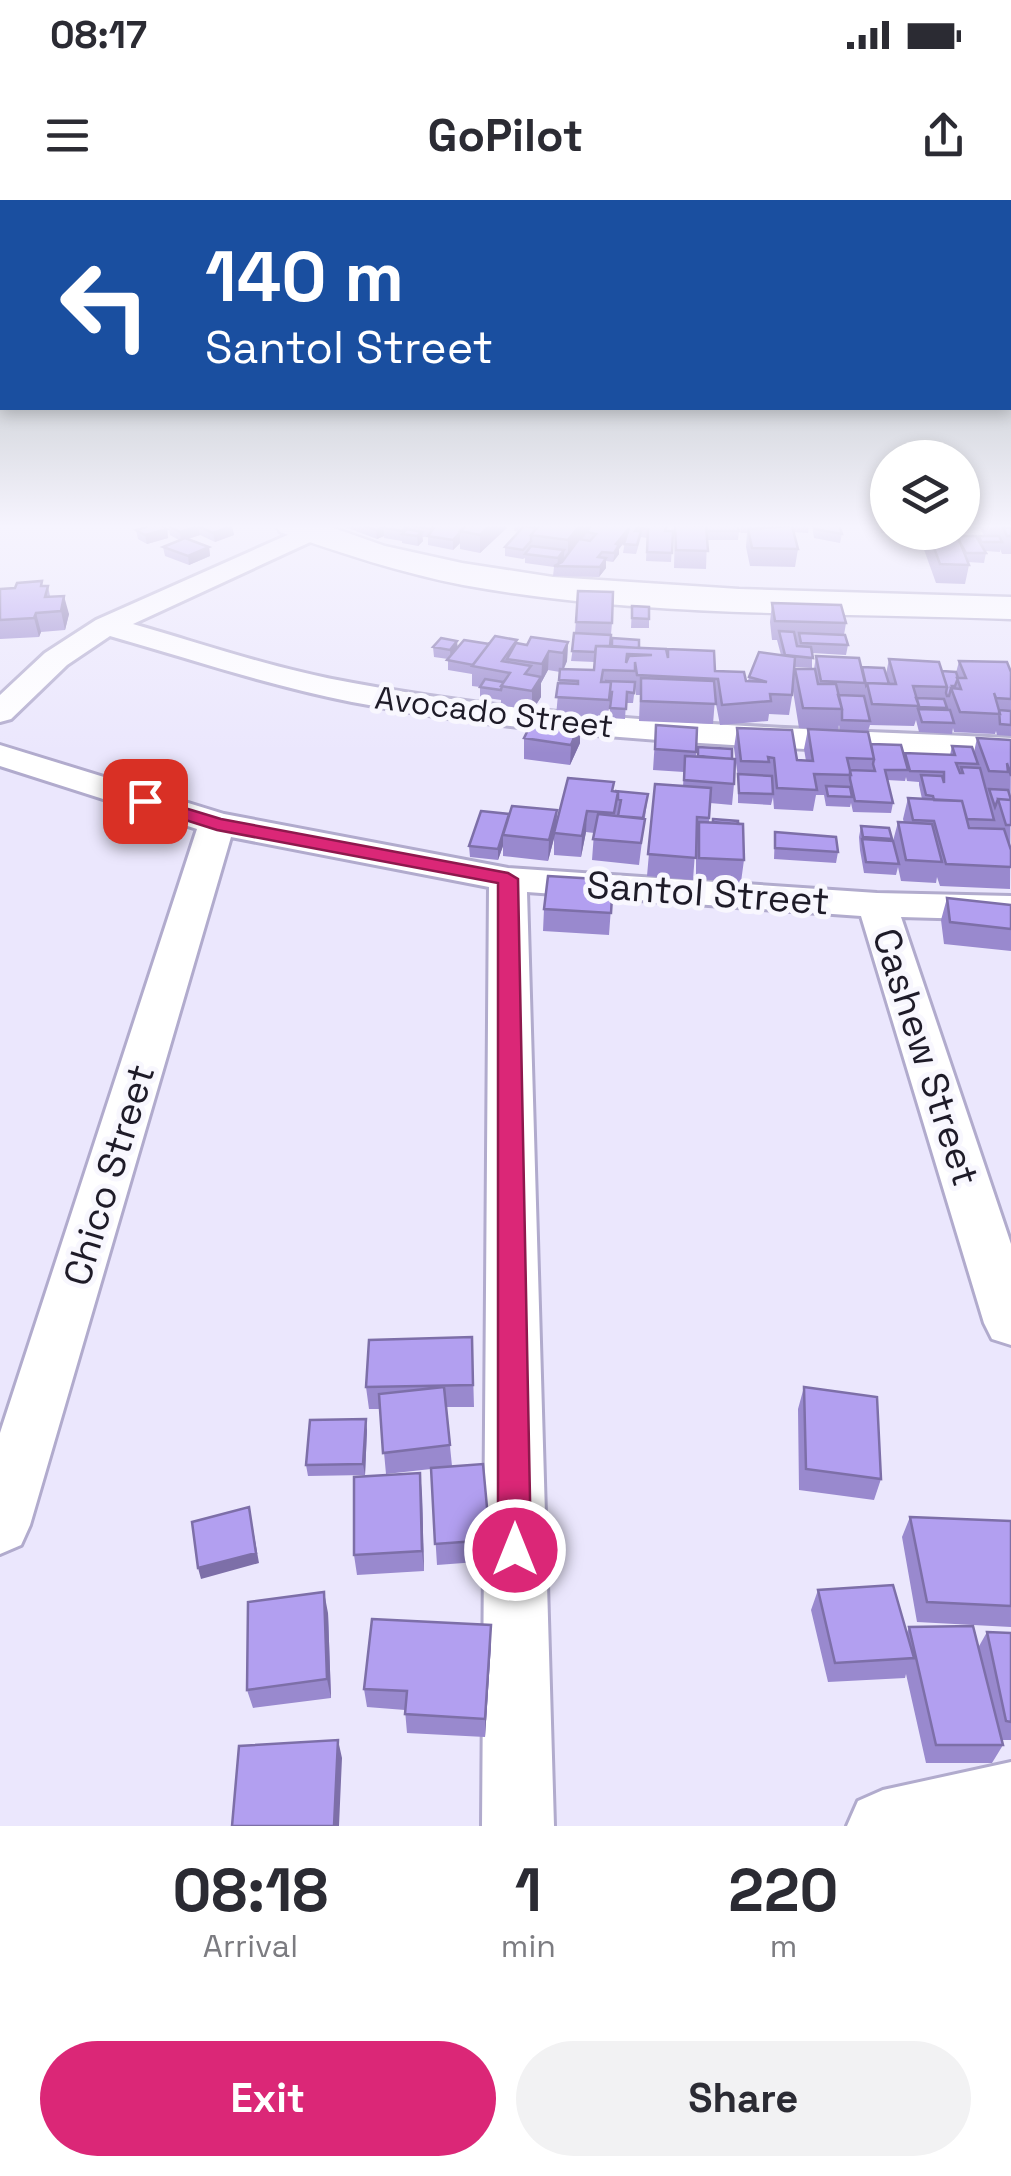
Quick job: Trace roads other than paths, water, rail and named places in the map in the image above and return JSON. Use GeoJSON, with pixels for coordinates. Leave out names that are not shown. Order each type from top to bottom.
{"type":"FeatureCollection","features":[{"type":"Feature","properties":{"kind":"main road"},"geometry":{"type":"LineString","coordinates":[[828,601],[1011,608]]}},
{"type":"Feature","properties":{"kind":"street"},"geometry":{"type":"LineString","coordinates":[[0,712],[56,659],[106,626],[156,601]]}},
{"type":"Feature","properties":{"kind":"street","name":"Avocado Street"},"geometry":{"type":"LineString","coordinates":[[106,626],[350,693],[503,717],[596,728],[1011,748]]}},
{"type":"Feature","properties":{"kind":"street","name":"Santol Street"},"geometry":{"type":"LineString","coordinates":[[0,755],[217,824],[508,879],[877,905],[1011,908]]}},
{"type":"Feature","properties":{"kind":"street","name":"Chico Street"},"geometry":{"type":"LineString","coordinates":[[0,1524],[217,824]]}},
{"type":"Feature","properties":{"kind":"street"},"geometry":{"type":"LineString","coordinates":[[508,879],[518,1826]]}},
{"type":"Feature","properties":{"kind":"street","name":"Cashew Street"},"geometry":{"type":"LineString","coordinates":[[877,905],[1011,1323]]}},
{"type":"Feature","properties":{"kind":"street"},"geometry":{"type":"LineString","coordinates":[[884,1826],[1011,1797]]}}]}
